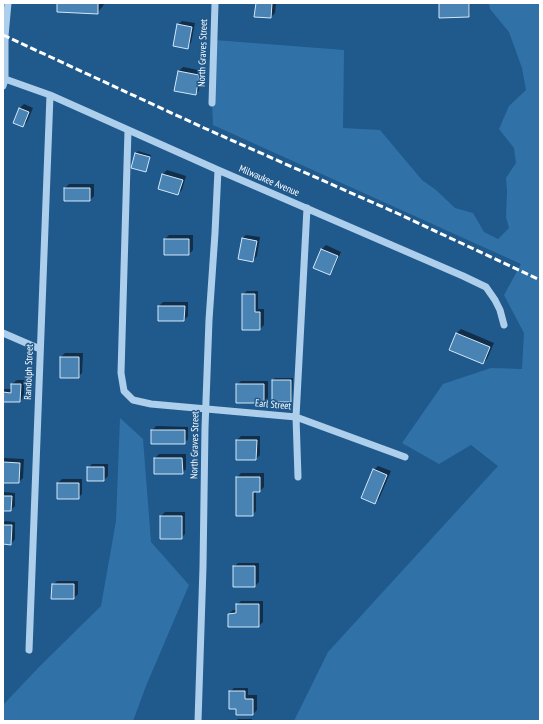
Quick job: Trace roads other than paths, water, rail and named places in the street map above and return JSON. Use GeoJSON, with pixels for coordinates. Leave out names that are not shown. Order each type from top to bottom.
{"type":"FeatureCollection","features":[{"type":"Feature","properties":{"kind":"street"},"geometry":{"type":"LineString","coordinates":[[4,82],[5,36],[8,3]]}},
{"type":"Feature","properties":{"kind":"street","name":"North Graves Street"},"geometry":{"type":"LineString","coordinates":[[212,103],[215,3]]}},
{"type":"Feature","properties":{"kind":"street","name":"Milwaukee Avenue"},"geometry":{"type":"LineString","coordinates":[[4,82],[50,95],[486,287],[500,310],[504,326]]}},
{"type":"Feature","properties":{"kind":"street","name":"Randolph Street"},"geometry":{"type":"LineString","coordinates":[[29,650],[50,95]]}},
{"type":"Feature","properties":{"kind":"street","name":"Earl Street"},"geometry":{"type":"LineString","coordinates":[[128,130],[121,372],[124,391],[133,400],[151,404],[296,417],[405,457]]}},
{"type":"Feature","properties":{"kind":"street","name":"North Graves Street"},"geometry":{"type":"LineString","coordinates":[[198,721],[209,320],[216,233],[218,170]]}},
{"type":"Feature","properties":{"kind":"street"},"geometry":{"type":"LineString","coordinates":[[298,477],[296,417],[307,208]]}},
{"type":"Feature","properties":{"kind":"street"},"geometry":{"type":"LineString","coordinates":[[3,333],[40,349]]}},
{"type":"Feature","properties":{"kind":"railway"},"geometry":{"type":"LineString","coordinates":[[3,35],[204,128],[401,215],[540,280]]}}]}
